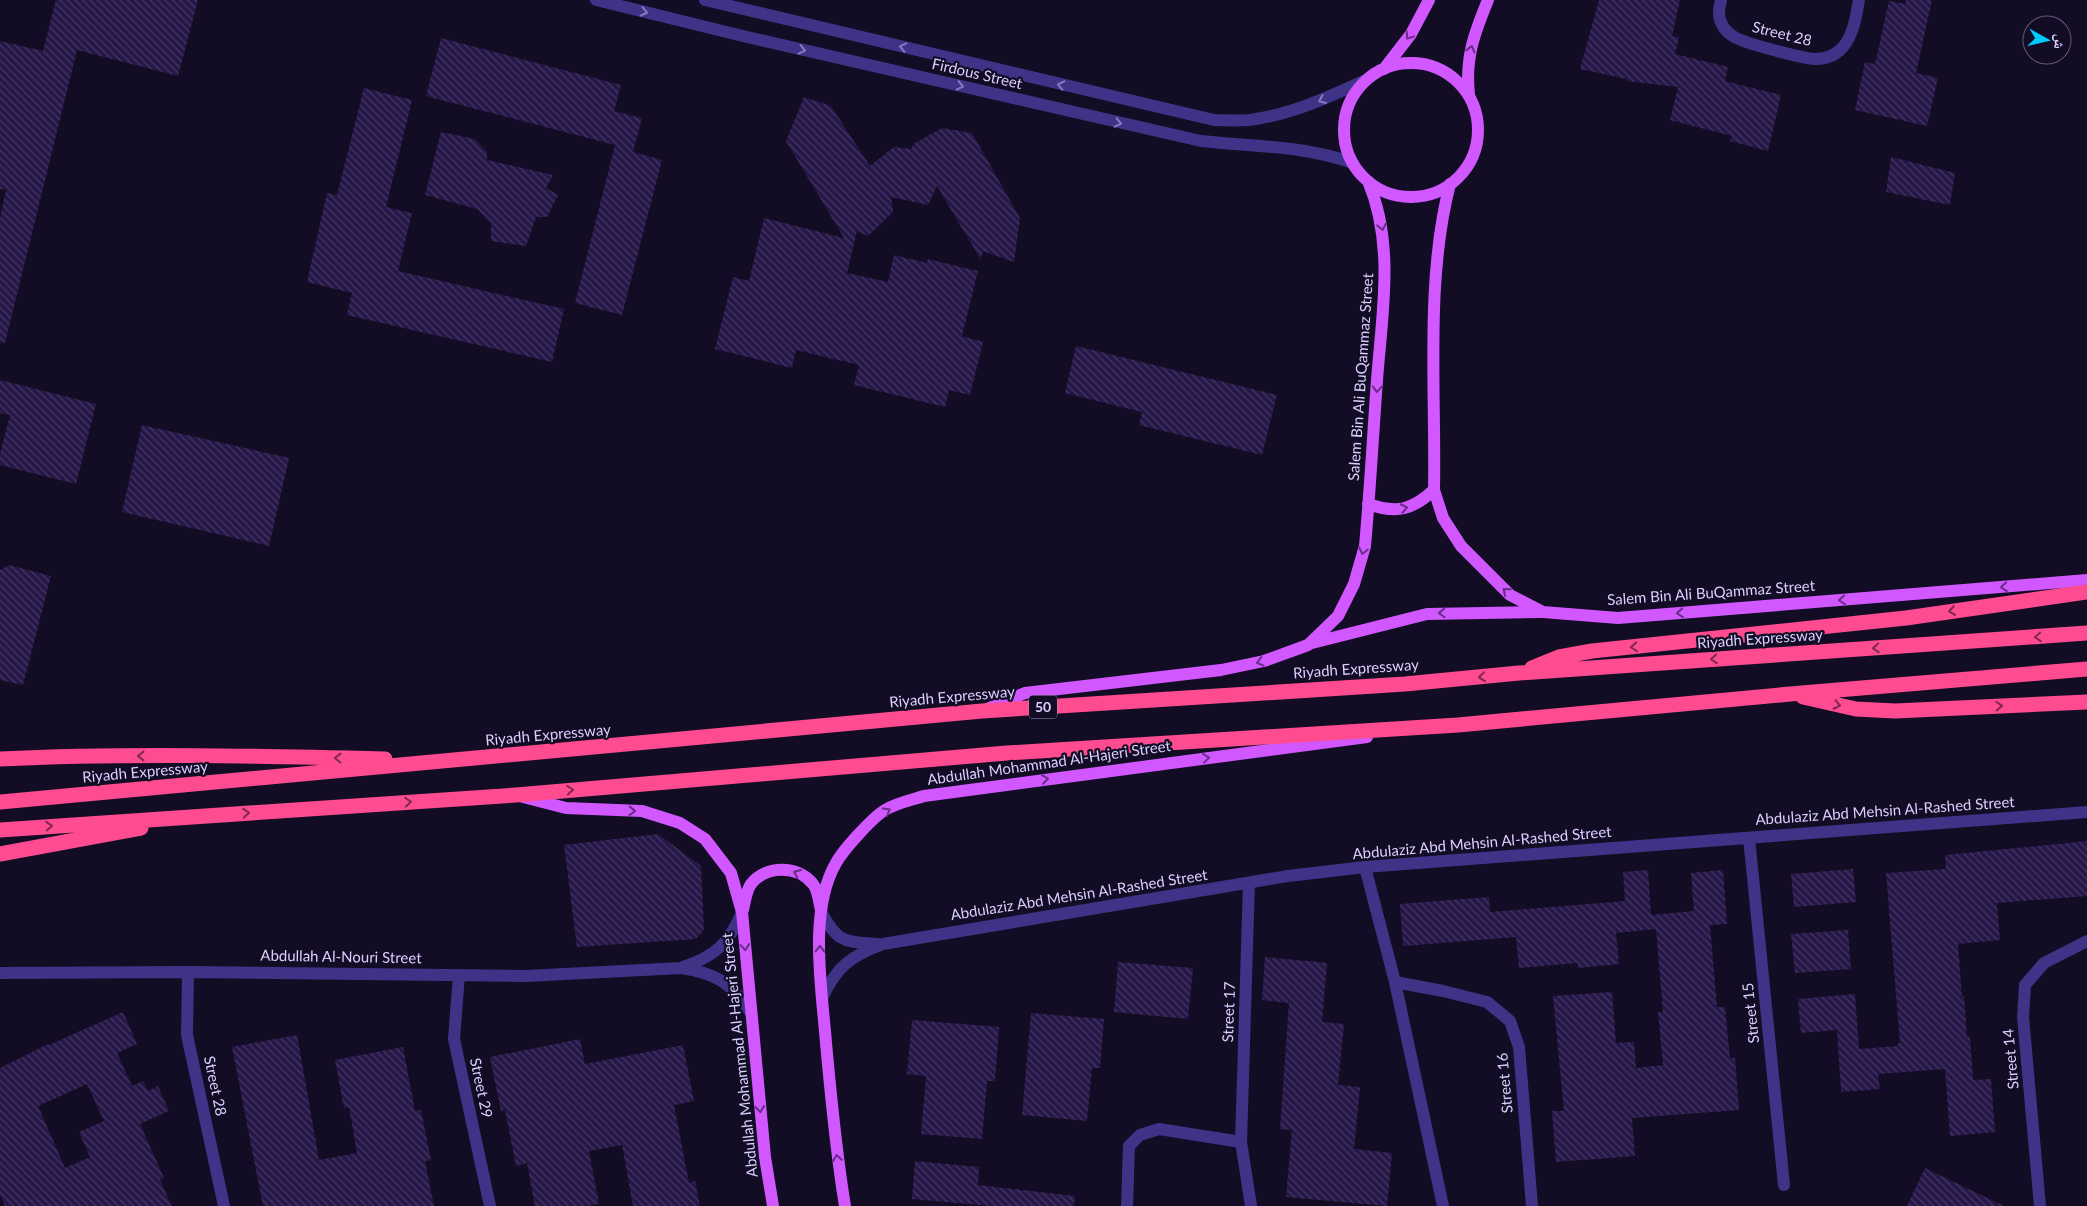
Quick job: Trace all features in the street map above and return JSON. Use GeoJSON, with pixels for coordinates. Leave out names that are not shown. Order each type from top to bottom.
{"type":"FeatureCollection","features":[{"type":"Feature","properties":{"kind":"highway"},"geometry":{"type":"LineString","coordinates":[[1519,673],[1559,657],[1592,651],[1906,618],[2087,592]]}},
{"type":"Feature","properties":{"kind":"highway","name":"Riyadh Expressway"},"geometry":{"type":"LineString","coordinates":[[0,802],[982,711],[1405,684],[1519,673],[2087,633]]}},
{"type":"Feature","properties":{"kind":"highway"},"geometry":{"type":"LineString","coordinates":[[0,830],[516,795],[1007,753],[1458,725],[1790,694],[2087,670]]}},
{"type":"Feature","properties":{"kind":"highway"},"geometry":{"type":"LineString","coordinates":[[1790,694],[1856,709],[1895,711],[2087,702]]}},
{"type":"Feature","properties":{"kind":"highway"},"geometry":{"type":"LineString","coordinates":[[0,759],[65,756],[247,756],[457,761]]}},
{"type":"Feature","properties":{"kind":"highway"},"geometry":{"type":"LineString","coordinates":[[0,854],[213,816]]}},
{"type":"Feature","properties":{"kind":"main road"},"geometry":{"type":"LineString","coordinates":[[1429,0],[1411,34],[1384,68],[1366,80],[1356,92],[1345,119],[1344,134],[1353,163],[1368,181],[1380,189],[1408,197],[1423,196],[1450,184],[1467,166],[1475,147],[1478,126],[1469,97],[1466,72],[1469,56],[1488,0]]}},
{"type":"Feature","properties":{"kind":"main road"},"geometry":{"type":"LineString","coordinates":[[1384,68],[1408,63],[1432,66],[1454,78],[1469,97]]}},
{"type":"Feature","properties":{"kind":"main road","name":"Salem Bin Ali BuQammaz Street"},"geometry":{"type":"LineString","coordinates":[[982,711],[1025,693],[1221,670],[1264,661],[1308,645],[1338,616],[1354,584],[1365,546],[1385,290],[1383,233],[1376,200],[1368,181]]}},
{"type":"Feature","properties":{"kind":"main road","name":"Salem Bin Ali BuQammaz Street"},"geometry":{"type":"LineString","coordinates":[[1450,184],[1443,211],[1436,274],[1434,490],[1443,518],[1461,546],[1510,595],[1543,612],[1618,618],[2087,580]]}},
{"type":"Feature","properties":{"kind":"main road"},"geometry":{"type":"LineString","coordinates":[[1368,504],[1386,510],[1404,509],[1421,502],[1434,490]]}},
{"type":"Feature","properties":{"kind":"main road"},"geometry":{"type":"LineString","coordinates":[[1308,645],[1427,614],[1543,612]]}},
{"type":"Feature","properties":{"kind":"main road","name":"Abdullah Mohammad Al-Hajeri Street"},"geometry":{"type":"LineString","coordinates":[[845,1206],[835,1143],[822,998],[820,954],[822,912],[827,887],[836,863],[855,839],[885,810],[924,796],[1458,725]]}},
{"type":"Feature","properties":{"kind":"main road","name":"Abdullah Mohammad Al-Hajeri Street"},"geometry":{"type":"LineString","coordinates":[[516,795],[566,808],[642,812],[680,822],[705,839],[731,873],[742,912],[765,1157],[773,1206]]}},
{"type":"Feature","properties":{"kind":"main road"},"geometry":{"type":"LineString","coordinates":[[742,912],[751,884],[762,875],[782,870],[803,875],[814,885],[822,912]]}},
{"type":"Feature","properties":{"kind":"street","name":"Firdous Street"},"geometry":{"type":"LineString","coordinates":[[596,0],[747,37],[1201,141],[1258,147],[1292,147],[1327,154],[1353,163]]}},
{"type":"Feature","properties":{"kind":"street","name":"Firdous Street"},"geometry":{"type":"LineString","coordinates":[[705,0],[1214,120],[1255,120],[1290,111],[1317,102],[1366,80]]}},
{"type":"Feature","properties":{"kind":"street","name":"Street 28"},"geometry":{"type":"LineString","coordinates":[[1721,0],[1718,12],[1723,27],[1739,40],[1814,59],[1832,56],[1849,39],[1854,26],[1859,0]]}},
{"type":"Feature","properties":{"kind":"street","name":"Abdulaziz Abd Mehsin Al-Rashed Street"},"geometry":{"type":"LineString","coordinates":[[822,998],[831,978],[846,961],[884,944],[1249,883],[1365,868],[2087,812]]}},
{"type":"Feature","properties":{"kind":"street","name":"Street 15"},"geometry":{"type":"LineString","coordinates":[[1749,838],[1784,1185]]}},
{"type":"Feature","properties":{"kind":"street"},"geometry":{"type":"LineString","coordinates":[[1365,868],[1395,982],[1443,1206]]}},
{"type":"Feature","properties":{"kind":"street","name":"Street 17"},"geometry":{"type":"LineString","coordinates":[[1249,883],[1241,1142],[1251,1206]]}},
{"type":"Feature","properties":{"kind":"street","name":"Abdullah Al-Nouri Street"},"geometry":{"type":"LineString","coordinates":[[681,968],[702,961],[720,948],[734,932],[742,912]]}},
{"type":"Feature","properties":{"kind":"street","name":"Abdulaziz Abd Mehsin Al-Rashed Street"},"geometry":{"type":"LineString","coordinates":[[822,912],[833,933],[843,940],[884,944]]}},
{"type":"Feature","properties":{"kind":"street","name":"Street 14"},"geometry":{"type":"LineString","coordinates":[[2040,1206],[2023,1017],[2026,985],[2044,963],[2087,941]]}},
{"type":"Feature","properties":{"kind":"street","name":"Abdullah Al-Nouri Street"},"geometry":{"type":"LineString","coordinates":[[0,973],[188,972],[526,976],[681,968],[703,971],[722,980],[739,995],[751,1013]]}},
{"type":"Feature","properties":{"kind":"street","name":"Street 28"},"geometry":{"type":"LineString","coordinates":[[188,972],[187,1035],[224,1206]]}},
{"type":"Feature","properties":{"kind":"street","name":"Street 29"},"geometry":{"type":"LineString","coordinates":[[458,975],[454,1039],[490,1206]]}},
{"type":"Feature","properties":{"kind":"street","name":"Street 16"},"geometry":{"type":"LineString","coordinates":[[1395,982],[1487,1002],[1510,1021],[1519,1047],[1532,1206]]}},
{"type":"Feature","properties":{"kind":"street"},"geometry":{"type":"LineString","coordinates":[[1127,1206],[1129,1146],[1140,1135],[1159,1129],[1241,1142]]}},
{"type":"Feature","properties":{"kind":"building"},"geometry":{"type":"Polygon","coordinates":[[[56,0],[198,0],[178,76],[77,50],[5,343],[0,342],[0,218],[6,190],[0,189],[0,41],[43,51],[56,0]]]}},
{"type":"Feature","properties":{"kind":"building"},"geometry":{"type":"Polygon","coordinates":[[[1599,0],[1680,0],[1672,36],[1679,37],[1675,54],[1728,67],[1725,81],[1781,95],[1768,151],[1730,141],[1732,136],[1670,120],[1678,87],[1627,81],[1627,79],[1580,69],[1599,0]]]}},
{"type":"Feature","properties":{"kind":"building"},"geometry":{"type":"Polygon","coordinates":[[[1906,0],[1932,0],[1916,73],[1938,78],[1927,126],[1855,110],[1865,62],[1875,64],[1889,1],[1906,4],[1906,0]]]}},
{"type":"Feature","properties":{"kind":"building"},"geometry":{"type":"Polygon","coordinates":[[[441,38],[621,85],[614,111],[642,118],[633,152],[662,160],[622,315],[575,303],[615,145],[426,96],[441,38]]]}},
{"type":"Feature","properties":{"kind":"building"},"geometry":{"type":"Polygon","coordinates":[[[364,88],[412,100],[386,207],[412,213],[398,271],[564,309],[552,362],[347,315],[352,293],[307,282],[327,193],[337,195],[364,88]]]}},
{"type":"Feature","properties":{"kind":"building"},"geometry":{"type":"Polygon","coordinates":[[[804,97],[831,106],[870,166],[894,147],[911,149],[915,143],[942,128],[972,133],[1020,218],[1014,262],[983,251],[981,260],[937,186],[928,205],[891,197],[893,212],[868,236],[857,231],[847,273],[888,282],[894,255],[927,263],[928,259],[978,271],[962,336],[983,342],[970,395],[949,390],[945,407],[854,385],[859,365],[796,350],[792,368],[715,349],[733,277],[749,281],[764,218],[844,238],[786,141],[804,97]]]}},
{"type":"Feature","properties":{"kind":"building"},"geometry":{"type":"Polygon","coordinates":[[[441,132],[475,139],[487,152],[487,160],[553,175],[546,188],[558,195],[547,217],[536,217],[526,246],[491,241],[491,223],[477,209],[425,195],[441,132]]]}},
{"type":"Feature","properties":{"kind":"building"},"geometry":{"type":"Polygon","coordinates":[[[1891,157],[1955,173],[1950,205],[1886,192],[1891,157]]]}},
{"type":"Feature","properties":{"kind":"building"},"geometry":{"type":"Polygon","coordinates":[[[1076,346],[1277,395],[1262,455],[1139,425],[1142,412],[1065,393],[1076,346]]]}},
{"type":"Feature","properties":{"kind":"building"},"geometry":{"type":"Polygon","coordinates":[[[0,380],[96,404],[76,484],[0,465],[0,454],[10,415],[0,413],[0,380]]]}},
{"type":"Feature","properties":{"kind":"building"},"geometry":{"type":"Polygon","coordinates":[[[142,425],[289,458],[269,546],[122,512],[142,425]]]}},
{"type":"Feature","properties":{"kind":"building"},"geometry":{"type":"Polygon","coordinates":[[[9,565],[51,576],[23,685],[0,680],[0,570],[9,565]]]}},
{"type":"Feature","properties":{"kind":"building"},"geometry":{"type":"Polygon","coordinates":[[[658,834],[701,866],[704,930],[696,939],[577,947],[564,845],[658,834]]]}},
{"type":"Feature","properties":{"kind":"building"},"geometry":{"type":"Polygon","coordinates":[[[2087,841],[2087,896],[1997,903],[2000,940],[1958,944],[1962,997],[1964,996],[1967,1037],[1970,1037],[1973,1080],[1991,1079],[1995,1132],[1950,1136],[1945,1069],[1878,1074],[1880,1089],[1841,1092],[1837,1030],[1801,1033],[1798,999],[1855,994],[1859,1049],[1898,1046],[1898,1043],[1900,1043],[1886,873],[1946,869],[1945,855],[2087,841]]]}},
{"type":"Feature","properties":{"kind":"building"},"geometry":{"type":"Polygon","coordinates":[[[1853,869],[1856,902],[1794,907],[1791,874],[1853,869]]]}},
{"type":"Feature","properties":{"kind":"building"},"geometry":{"type":"Polygon","coordinates":[[[1648,870],[1651,915],[1694,911],[1691,873],[1723,870],[1727,924],[1710,925],[1717,1007],[1725,1007],[1730,1058],[1735,1058],[1739,1110],[1632,1118],[1635,1156],[1556,1162],[1552,1111],[1564,1111],[1553,996],[1612,992],[1616,1043],[1634,1042],[1636,1068],[1663,1065],[1658,1012],[1663,1012],[1656,929],[1616,933],[1619,964],[1578,968],[1578,963],[1519,968],[1516,937],[1403,946],[1400,904],[1489,897],[1490,912],[1625,901],[1623,872],[1648,870]]]}},
{"type":"Feature","properties":{"kind":"building"},"geometry":{"type":"Polygon","coordinates":[[[1848,930],[1851,969],[1795,973],[1791,934],[1848,930]]]}},
{"type":"Feature","properties":{"kind":"building"},"geometry":{"type":"Polygon","coordinates":[[[1265,957],[1327,963],[1322,1022],[1344,1024],[1338,1085],[1360,1087],[1354,1149],[1392,1153],[1387,1206],[1286,1197],[1292,1130],[1280,1129],[1289,1003],[1262,1000],[1265,957]]]}},
{"type":"Feature","properties":{"kind":"building"},"geometry":{"type":"Polygon","coordinates":[[[1118,962],[1193,968],[1188,1019],[1114,1012],[1118,962]]]}},
{"type":"Feature","properties":{"kind":"building"},"geometry":{"type":"Polygon","coordinates":[[[123,1012],[137,1044],[117,1053],[132,1086],[143,1081],[148,1091],[158,1086],[169,1111],[140,1124],[164,1178],[160,1180],[172,1206],[5,1206],[0,1194],[0,1068],[123,1012]],[[87,1084],[38,1106],[65,1168],[90,1157],[79,1132],[104,1121],[87,1084]]]}},
{"type":"Feature","properties":{"kind":"building"},"geometry":{"type":"Polygon","coordinates":[[[1031,1013],[1104,1019],[1100,1068],[1092,1068],[1087,1121],[1022,1115],[1031,1013]]]}},
{"type":"Feature","properties":{"kind":"building"},"geometry":{"type":"Polygon","coordinates":[[[912,1020],[999,1027],[995,1081],[987,1081],[982,1139],[921,1134],[926,1076],[907,1074],[912,1020]]]}},
{"type":"Feature","properties":{"kind":"building"},"geometry":{"type":"Polygon","coordinates":[[[297,1035],[319,1160],[357,1153],[349,1107],[344,1108],[335,1060],[403,1047],[415,1111],[421,1110],[431,1160],[425,1161],[434,1206],[263,1206],[232,1047],[297,1035]]]}},
{"type":"Feature","properties":{"kind":"building"},"geometry":{"type":"Polygon","coordinates":[[[580,1039],[585,1064],[683,1045],[694,1101],[674,1105],[689,1183],[695,1181],[700,1206],[633,1206],[622,1145],[589,1151],[599,1204],[588,1206],[535,1206],[527,1163],[516,1166],[505,1110],[501,1111],[490,1057],[580,1039]]]}},
{"type":"Feature","properties":{"kind":"building"},"geometry":{"type":"Polygon","coordinates":[[[915,1161],[979,1167],[978,1185],[1075,1196],[1074,1206],[991,1206],[912,1199],[915,1161]]]}},
{"type":"Feature","properties":{"kind":"building"},"geometry":{"type":"Polygon","coordinates":[[[1925,1168],[2004,1206],[1907,1206],[1925,1168]]]}}]}
